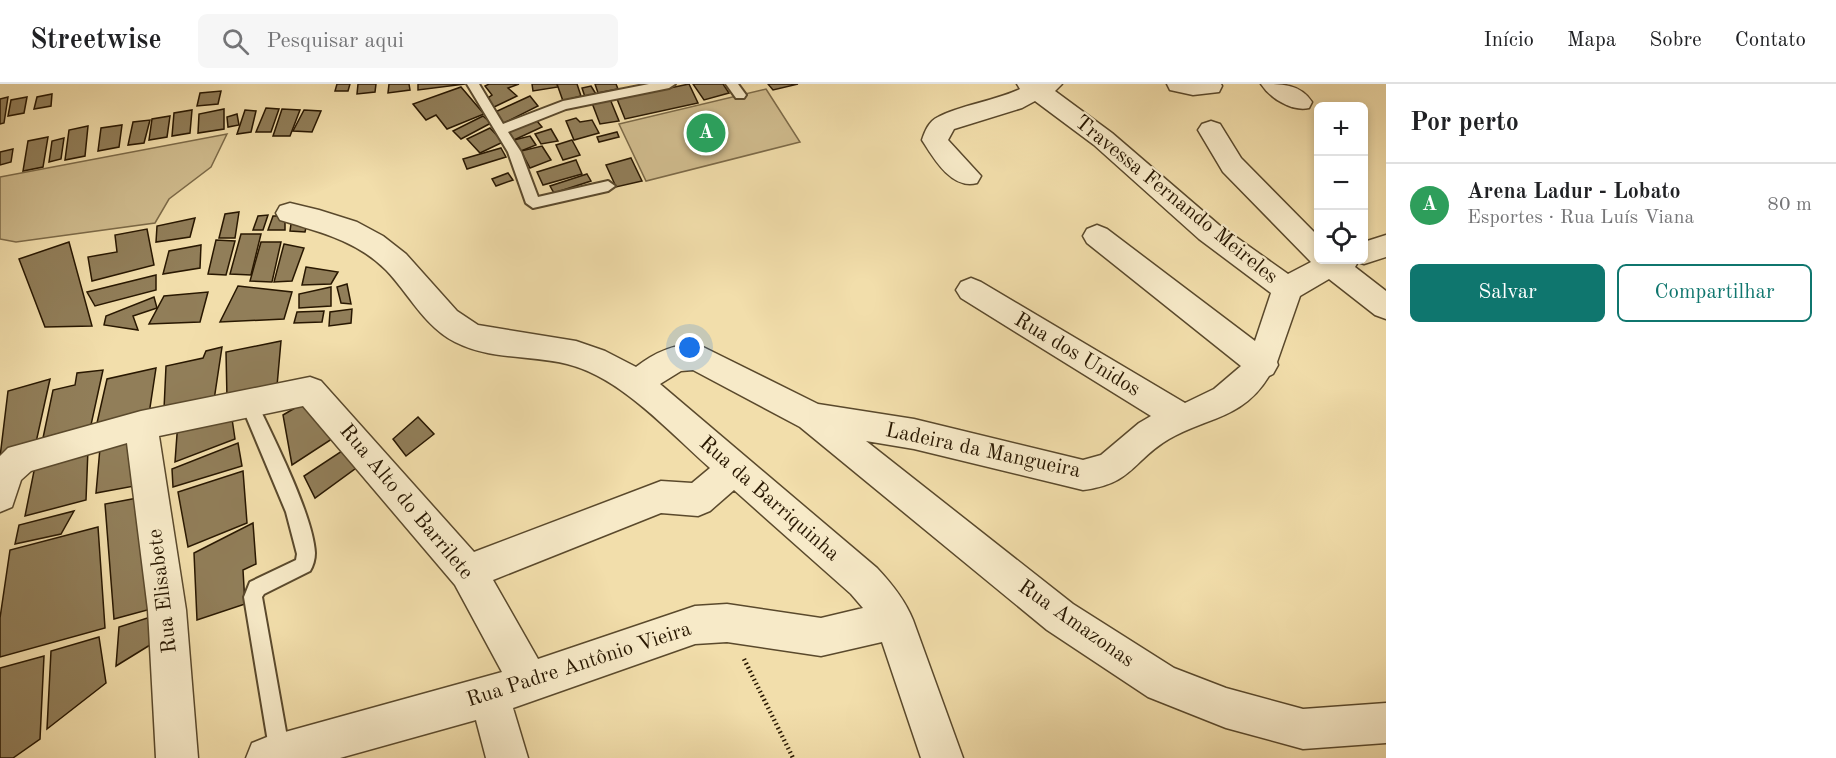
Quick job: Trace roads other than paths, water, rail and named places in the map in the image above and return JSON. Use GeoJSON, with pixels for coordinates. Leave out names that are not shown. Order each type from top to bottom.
{"type":"FeatureCollection","features":[{"type":"Feature","properties":{"kind":"street"},"geometry":{"type":"LineString","coordinates":[[1179,84],[1193,87],[1210,86]]}},
{"type":"Feature","properties":{"kind":"street"},"geometry":{"type":"LineString","coordinates":[[1273,84],[1300,102]]}},
{"type":"Feature","properties":{"kind":"street"},"geometry":{"type":"LineString","coordinates":[[968,176],[935,140],[938,131],[945,123],[959,117],[990,110],[1039,86]]}},
{"type":"Feature","properties":{"kind":"street","name":"Travessa Fernando Meireles"},"geometry":{"type":"LineString","coordinates":[[1039,86],[1209,232],[1287,289]]}},
{"type":"Feature","properties":{"kind":"street"},"geometry":{"type":"LineString","coordinates":[[1211,130],[1232,165],[1314,244]]}},
{"type":"Feature","properties":{"kind":"street","name":"Rua da Barriquinha"},"geometry":{"type":"LineString","coordinates":[[290,213],[346,228],[374,243],[396,262],[445,318],[467,333],[497,342],[567,351],[601,364],[637,384],[864,581],[880,599],[894,620],[942,758]]}},
{"type":"Feature","properties":{"kind":"street"},"geometry":{"type":"LineString","coordinates":[[1097,236],[1262,365]]}},
{"type":"Feature","properties":{"kind":"street"},"geometry":{"type":"LineString","coordinates":[[1368,252],[1386,246]]}},
{"type":"Feature","properties":{"kind":"street"},"geometry":{"type":"LineString","coordinates":[[1287,289],[1323,264]]}},
{"type":"Feature","properties":{"kind":"street"},"geometry":{"type":"LineString","coordinates":[[1336,264],[1386,307]]}},
{"type":"Feature","properties":{"kind":"street","name":"Ladeira da Mangueira"},"geometry":{"type":"LineString","coordinates":[[812,417],[914,434],[1083,475],[1098,474],[1112,468],[1152,432],[1225,400],[1244,386],[1262,365],[1287,289]]}},
{"type":"Feature","properties":{"kind":"street","name":"Rua dos Unidos"},"geometry":{"type":"LineString","coordinates":[[971,290],[1183,419]]}},
{"type":"Feature","properties":{"kind":"street"},"geometry":{"type":"LineString","coordinates":[[637,384],[671,359],[683,356],[697,357],[812,417]]}},
{"type":"Feature","properties":{"kind":"street","name":"Rua Alto do Barrilete"},"geometry":{"type":"LineString","coordinates":[[248,402],[310,391],[316,396],[468,572],[528,681]]}},
{"type":"Feature","properties":{"kind":"street"},"geometry":{"type":"LineString","coordinates":[[0,496],[6,472],[20,459],[141,425],[248,402]]}},
{"type":"Feature","properties":{"kind":"street","name":"Rua Amazonas"},"geometry":{"type":"LineString","coordinates":[[812,417],[1060,617],[1162,683],[1226,708],[1303,729],[1386,723]]}},
{"type":"Feature","properties":{"kind":"street","name":"Rua Elisabete"},"geometry":{"type":"LineString","coordinates":[[141,425],[167,610],[177,758]]}},
{"type":"Feature","properties":{"kind":"street"},"geometry":{"type":"LineString","coordinates":[[468,572],[661,497],[698,500],[734,469]]}},
{"type":"Feature","properties":{"kind":"street","name":"Rua Padre Antônio Vieira"},"geometry":{"type":"LineString","coordinates":[[274,756],[360,745],[528,681],[695,625],[727,623],[821,637],[894,620]]}},
{"type":"Feature","properties":{"kind":"street"},"geometry":{"type":"LineString","coordinates":[[489,696],[507,758]]}},
{"type":"Feature","properties":{"kind":"lane"},"geometry":{"type":"LineString","coordinates":[[473,84],[514,152],[533,203],[608,186]]}},
{"type":"Feature","properties":{"kind":"lane"},"geometry":{"type":"LineString","coordinates":[[501,129],[563,105],[669,84]]}},
{"type":"Feature","properties":{"kind":"lane"},"geometry":{"type":"LineString","coordinates":[[732,84],[740,95]]}},
{"type":"Feature","properties":{"kind":"lane"},"geometry":{"type":"LineString","coordinates":[[248,402],[298,518],[307,552],[304,565],[264,583],[257,588],[253,597],[274,756]]}},
{"type":"Feature","properties":{"kind":"place","name":"Arena Ladur - Lobato"},"geometry":{"type":"Point","coordinates":[706,133]}}]}
